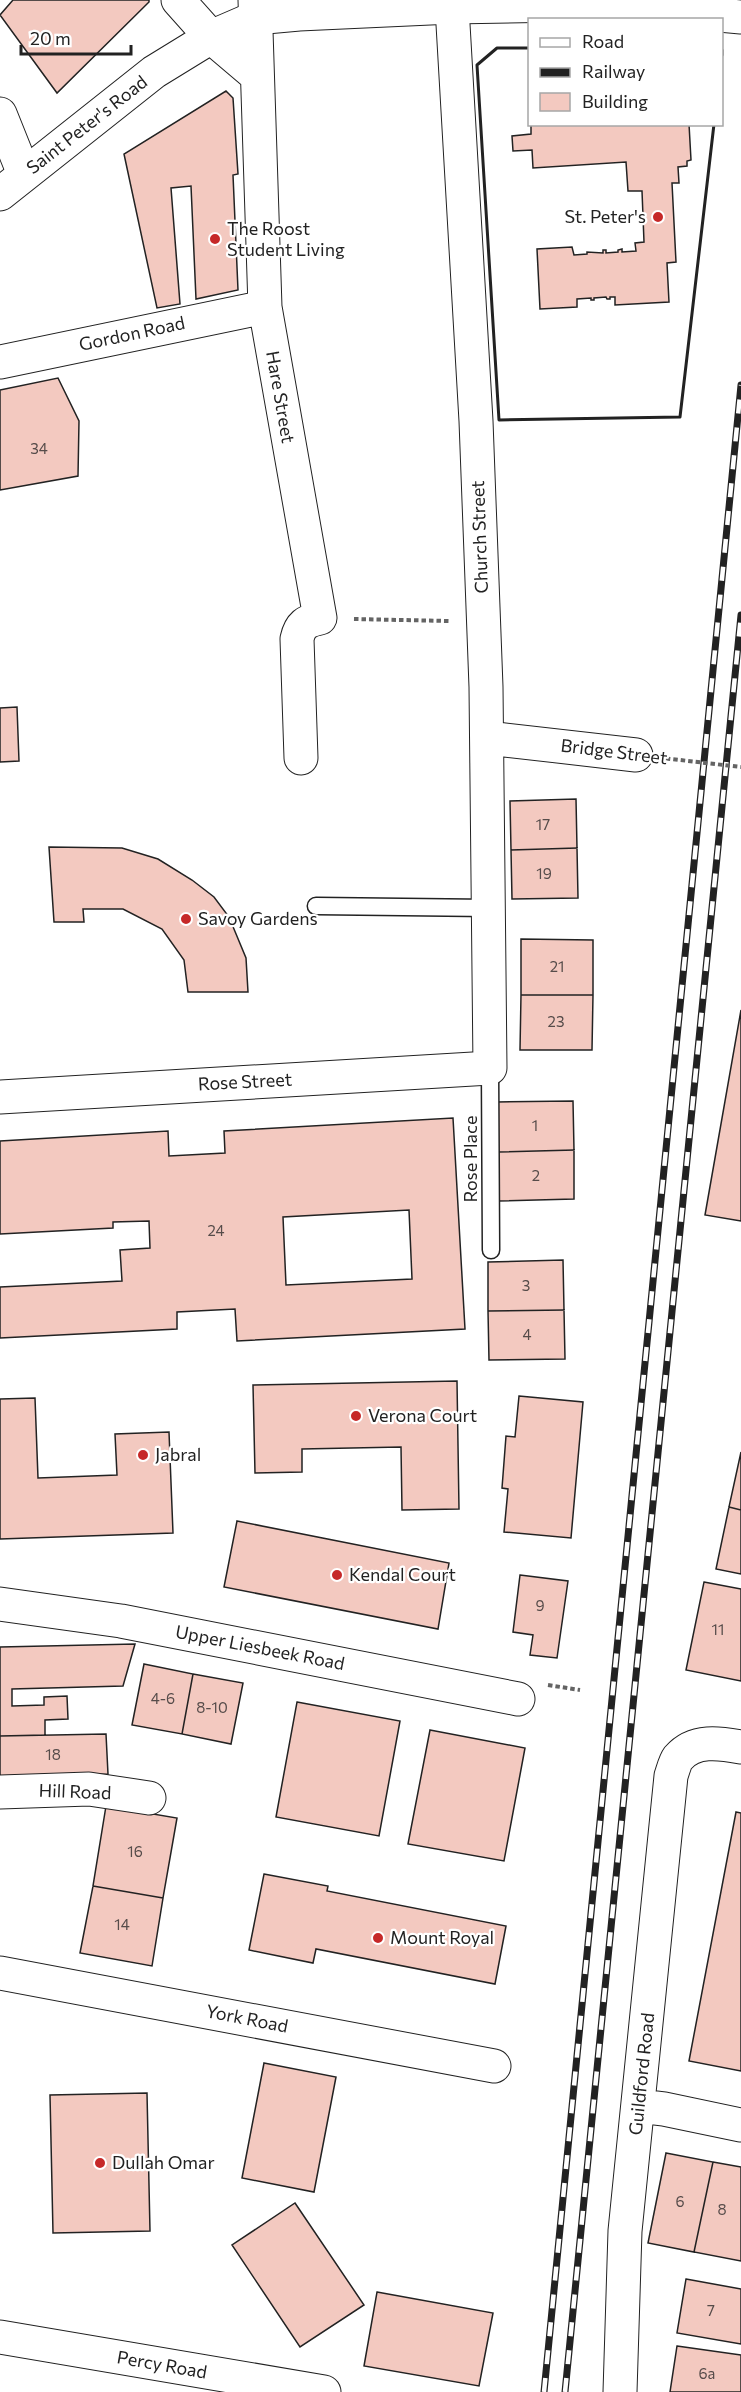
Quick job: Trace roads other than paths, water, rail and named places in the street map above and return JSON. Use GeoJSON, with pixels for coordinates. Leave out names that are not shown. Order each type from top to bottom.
{"type":"FeatureCollection","features":[{"type":"Feature","properties":{"kind":"street"},"geometry":{"type":"LineString","coordinates":[[178,0],[211,37],[257,76]]}},
{"type":"Feature","properties":{"kind":"street","name":"Saint Peter's Road"},"geometry":{"type":"LineString","coordinates":[[12,184],[154,72],[255,9],[299,14],[563,3],[654,4],[738,16]]}},
{"type":"Feature","properties":{"kind":"street","name":"Church Street"},"geometry":{"type":"LineString","coordinates":[[452,7],[476,421],[488,738],[490,1068]]}},
{"type":"Feature","properties":{"kind":"street","name":"Hare Street"},"geometry":{"type":"LineString","coordinates":[[255,9],[265,307],[320,618],[307,621],[300,628],[297,639],[301,758]]}},
{"type":"Feature","properties":{"kind":"street"},"geometry":{"type":"LineString","coordinates":[[0,114],[12,184]]}},
{"type":"Feature","properties":{"kind":"street","name":"Gordon Road"},"geometry":{"type":"LineString","coordinates":[[0,362],[265,307]]}},
{"type":"Feature","properties":{"kind":"street","name":"Bridge Street"},"geometry":{"type":"LineString","coordinates":[[488,738],[636,755]]}},
{"type":"Feature","properties":{"kind":"street","name":"Rose Street"},"geometry":{"type":"LineString","coordinates":[[0,1097],[490,1068]]}},
{"type":"Feature","properties":{"kind":"street","name":"Upper Liesbeek Road"},"geometry":{"type":"LineString","coordinates":[[0,1604],[121,1621],[518,1699]]}},
{"type":"Feature","properties":{"kind":"street","name":"Guildford Road"},"geometry":{"type":"LineString","coordinates":[[620,2392],[625,2230],[671,1776],[678,1758],[694,1747],[716,1742],[741,1747]]}},
{"type":"Feature","properties":{"kind":"street","name":"Hill Road"},"geometry":{"type":"LineString","coordinates":[[0,1792],[89,1789],[149,1798]]}},
{"type":"Feature","properties":{"kind":"street","name":"York Road"},"geometry":{"type":"LineString","coordinates":[[0,1973],[494,2066]]}},
{"type":"Feature","properties":{"kind":"street"},"geometry":{"type":"LineString","coordinates":[[639,2106],[741,2125]]}},
{"type":"Feature","properties":{"kind":"street","name":"Percy Road"},"geometry":{"type":"LineString","coordinates":[[0,2337],[324,2392]]}},
{"type":"Feature","properties":{"kind":"lane"},"geometry":{"type":"LineString","coordinates":[[316,906],[490,908]]}},
{"type":"Feature","properties":{"kind":"lane","name":"Rose Place"},"geometry":{"type":"LineString","coordinates":[[490,1068],[491,1250]]}},
{"type":"Feature","properties":{"kind":"railway"},"geometry":{"type":"LineString","coordinates":[[544,2392],[741,385]]}},
{"type":"Feature","properties":{"kind":"railway"},"geometry":{"type":"LineString","coordinates":[[565,2392],[741,615]]}},
{"type":"Feature","properties":{"kind":"place","name":"St. Peter's"},"geometry":{"type":"Point","coordinates":[658,217]}},
{"type":"Feature","properties":{"kind":"place","name":"The Roost Student Living"},"geometry":{"type":"Point","coordinates":[215,239]}},
{"type":"Feature","properties":{"kind":"place","name":"Savoy Gardens"},"geometry":{"type":"Point","coordinates":[186,919]}},
{"type":"Feature","properties":{"kind":"place","name":"Verona Court"},"geometry":{"type":"Point","coordinates":[356,1416]}},
{"type":"Feature","properties":{"kind":"place","name":"Jabral"},"geometry":{"type":"Point","coordinates":[143,1455]}},
{"type":"Feature","properties":{"kind":"place","name":"Kendal Court"},"geometry":{"type":"Point","coordinates":[337,1575]}},
{"type":"Feature","properties":{"kind":"place","name":"Mount Royal"},"geometry":{"type":"Point","coordinates":[378,1938]}},
{"type":"Feature","properties":{"kind":"place","name":"Dullah Omar"},"geometry":{"type":"Point","coordinates":[100,2163]}}]}
